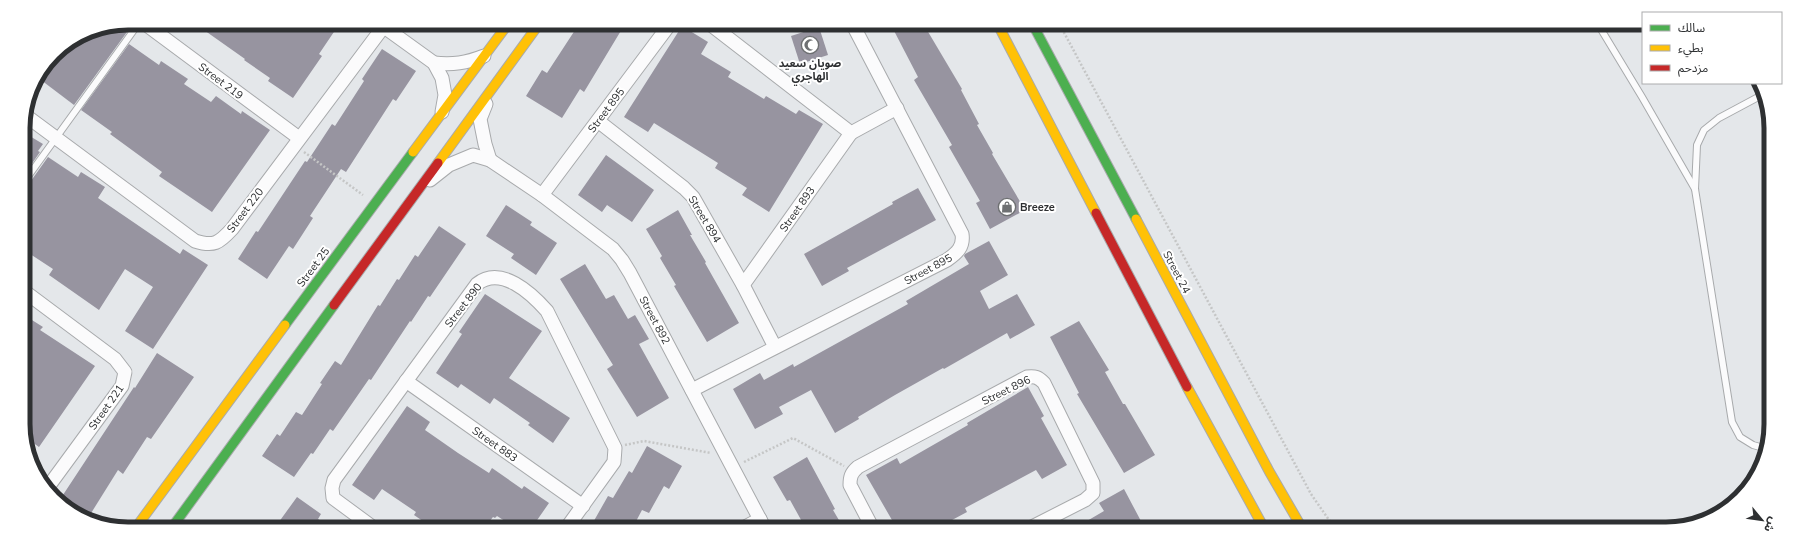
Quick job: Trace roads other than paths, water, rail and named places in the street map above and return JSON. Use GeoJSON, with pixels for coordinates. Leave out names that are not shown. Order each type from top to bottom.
{"type":"FeatureCollection","features":[{"type":"Feature","properties":{"kind":"street","name":"Street 219"},"geometry":{"type":"LineString","coordinates":[[153,30],[296,142]]}},
{"type":"Feature","properties":{"kind":"street","name":"Street 220"},"geometry":{"type":"LineString","coordinates":[[30,119],[195,241],[206,244],[216,243],[223,238],[378,30]]}},
{"type":"Feature","properties":{"kind":"street"},"geometry":{"type":"LineString","coordinates":[[389,30],[434,63],[442,78],[444,95],[442,112],[435,130],[405,174],[405,187],[419,191]]}},
{"type":"Feature","properties":{"kind":"street","name":"Street 25"},"geometry":{"type":"LineString","coordinates":[[140,522],[504,30]]}},
{"type":"Feature","properties":{"kind":"street"},"geometry":{"type":"LineString","coordinates":[[176,522],[419,191],[535,30]]}},
{"type":"Feature","properties":{"kind":"street","name":"Street 895"},"geometry":{"type":"LineString","coordinates":[[542,195],[666,30]]}},
{"type":"Feature","properties":{"kind":"street"},"geometry":{"type":"LineString","coordinates":[[718,30],[851,133]]}},
{"type":"Feature","properties":{"kind":"street","name":"Street 895"},"geometry":{"type":"LineString","coordinates":[[692,390],[947,260],[957,253],[961,246],[962,234],[856,30]]}},
{"type":"Feature","properties":{"kind":"street"},"geometry":{"type":"LineString","coordinates":[[1001,30],[1177,368],[1261,522]]}},
{"type":"Feature","properties":{"kind":"street","name":"Street 24"},"geometry":{"type":"LineString","coordinates":[[1036,30],[1268,471],[1298,522]]}},
{"type":"Feature","properties":{"kind":"street"},"geometry":{"type":"LineString","coordinates":[[434,63],[451,64],[468,62],[484,56]]}},
{"type":"Feature","properties":{"kind":"street"},"geometry":{"type":"LineString","coordinates":[[490,160],[480,119],[493,86]]}},
{"type":"Feature","properties":{"kind":"street","name":"Street 893"},"geometry":{"type":"LineString","coordinates":[[743,284],[851,133],[896,108]]}},
{"type":"Feature","properties":{"kind":"street","name":"Street 894"},"geometry":{"type":"LineString","coordinates":[[598,121],[684,188],[693,197],[743,284],[775,347]]}},
{"type":"Feature","properties":{"kind":"street","name":"Street 892"},"geometry":{"type":"LineString","coordinates":[[419,191],[449,165],[473,155],[490,160],[542,195],[604,241],[622,260],[761,522]]}},
{"type":"Feature","properties":{"kind":"street","name":"Street 890"},"geometry":{"type":"LineString","coordinates":[[366,522],[333,498],[332,488],[334,480],[477,284],[490,277],[503,278],[520,288],[538,301],[547,311],[615,448],[616,456],[614,462],[583,506]]}},
{"type":"Feature","properties":{"kind":"street","name":"Street 221"},"geometry":{"type":"LineString","coordinates":[[30,295],[115,359],[125,372],[122,386],[50,484]]}},
{"type":"Feature","properties":{"kind":"street"},"geometry":{"type":"LineString","coordinates":[[261,358],[271,360]]}},
{"type":"Feature","properties":{"kind":"street"},"geometry":{"type":"LineString","coordinates":[[209,461],[274,372]]}},
{"type":"Feature","properties":{"kind":"street","name":"Street 896"},"geometry":{"type":"LineString","coordinates":[[869,522],[850,485],[850,477],[853,471],[1027,377],[1037,377],[1044,383],[1093,482],[1094,488],[1090,497],[1042,522]]}},
{"type":"Feature","properties":{"kind":"street","name":"Street 883"},"geometry":{"type":"LineString","coordinates":[[406,381],[583,506]]}},
{"type":"Feature","properties":{"kind":"street"},"geometry":{"type":"LineString","coordinates":[[197,492],[200,473]]}},
{"type":"Feature","properties":{"kind":"street"},"geometry":{"type":"LineString","coordinates":[[571,522],[583,506]]}},
{"type":"Feature","properties":{"kind":"lane"},"geometry":{"type":"LineString","coordinates":[[30,174],[134,30]]}},
{"type":"Feature","properties":{"kind":"lane"},"geometry":{"type":"LineString","coordinates":[[1601,30],[1695,189]]}},
{"type":"Feature","properties":{"kind":"lane"},"geometry":{"type":"LineString","coordinates":[[1759,97],[1720,118],[1704,130],[1697,145],[1695,189],[1732,422],[1740,437],[1753,445],[1761,447]]}},
{"type":"Feature","properties":{"kind":"place","name":"صويان سعيد الهاجري"},"geometry":{"type":"Point","coordinates":[810,45]}},
{"type":"Feature","properties":{"kind":"place","name":"Breeze"},"geometry":{"type":"Point","coordinates":[1007,207]}}]}
